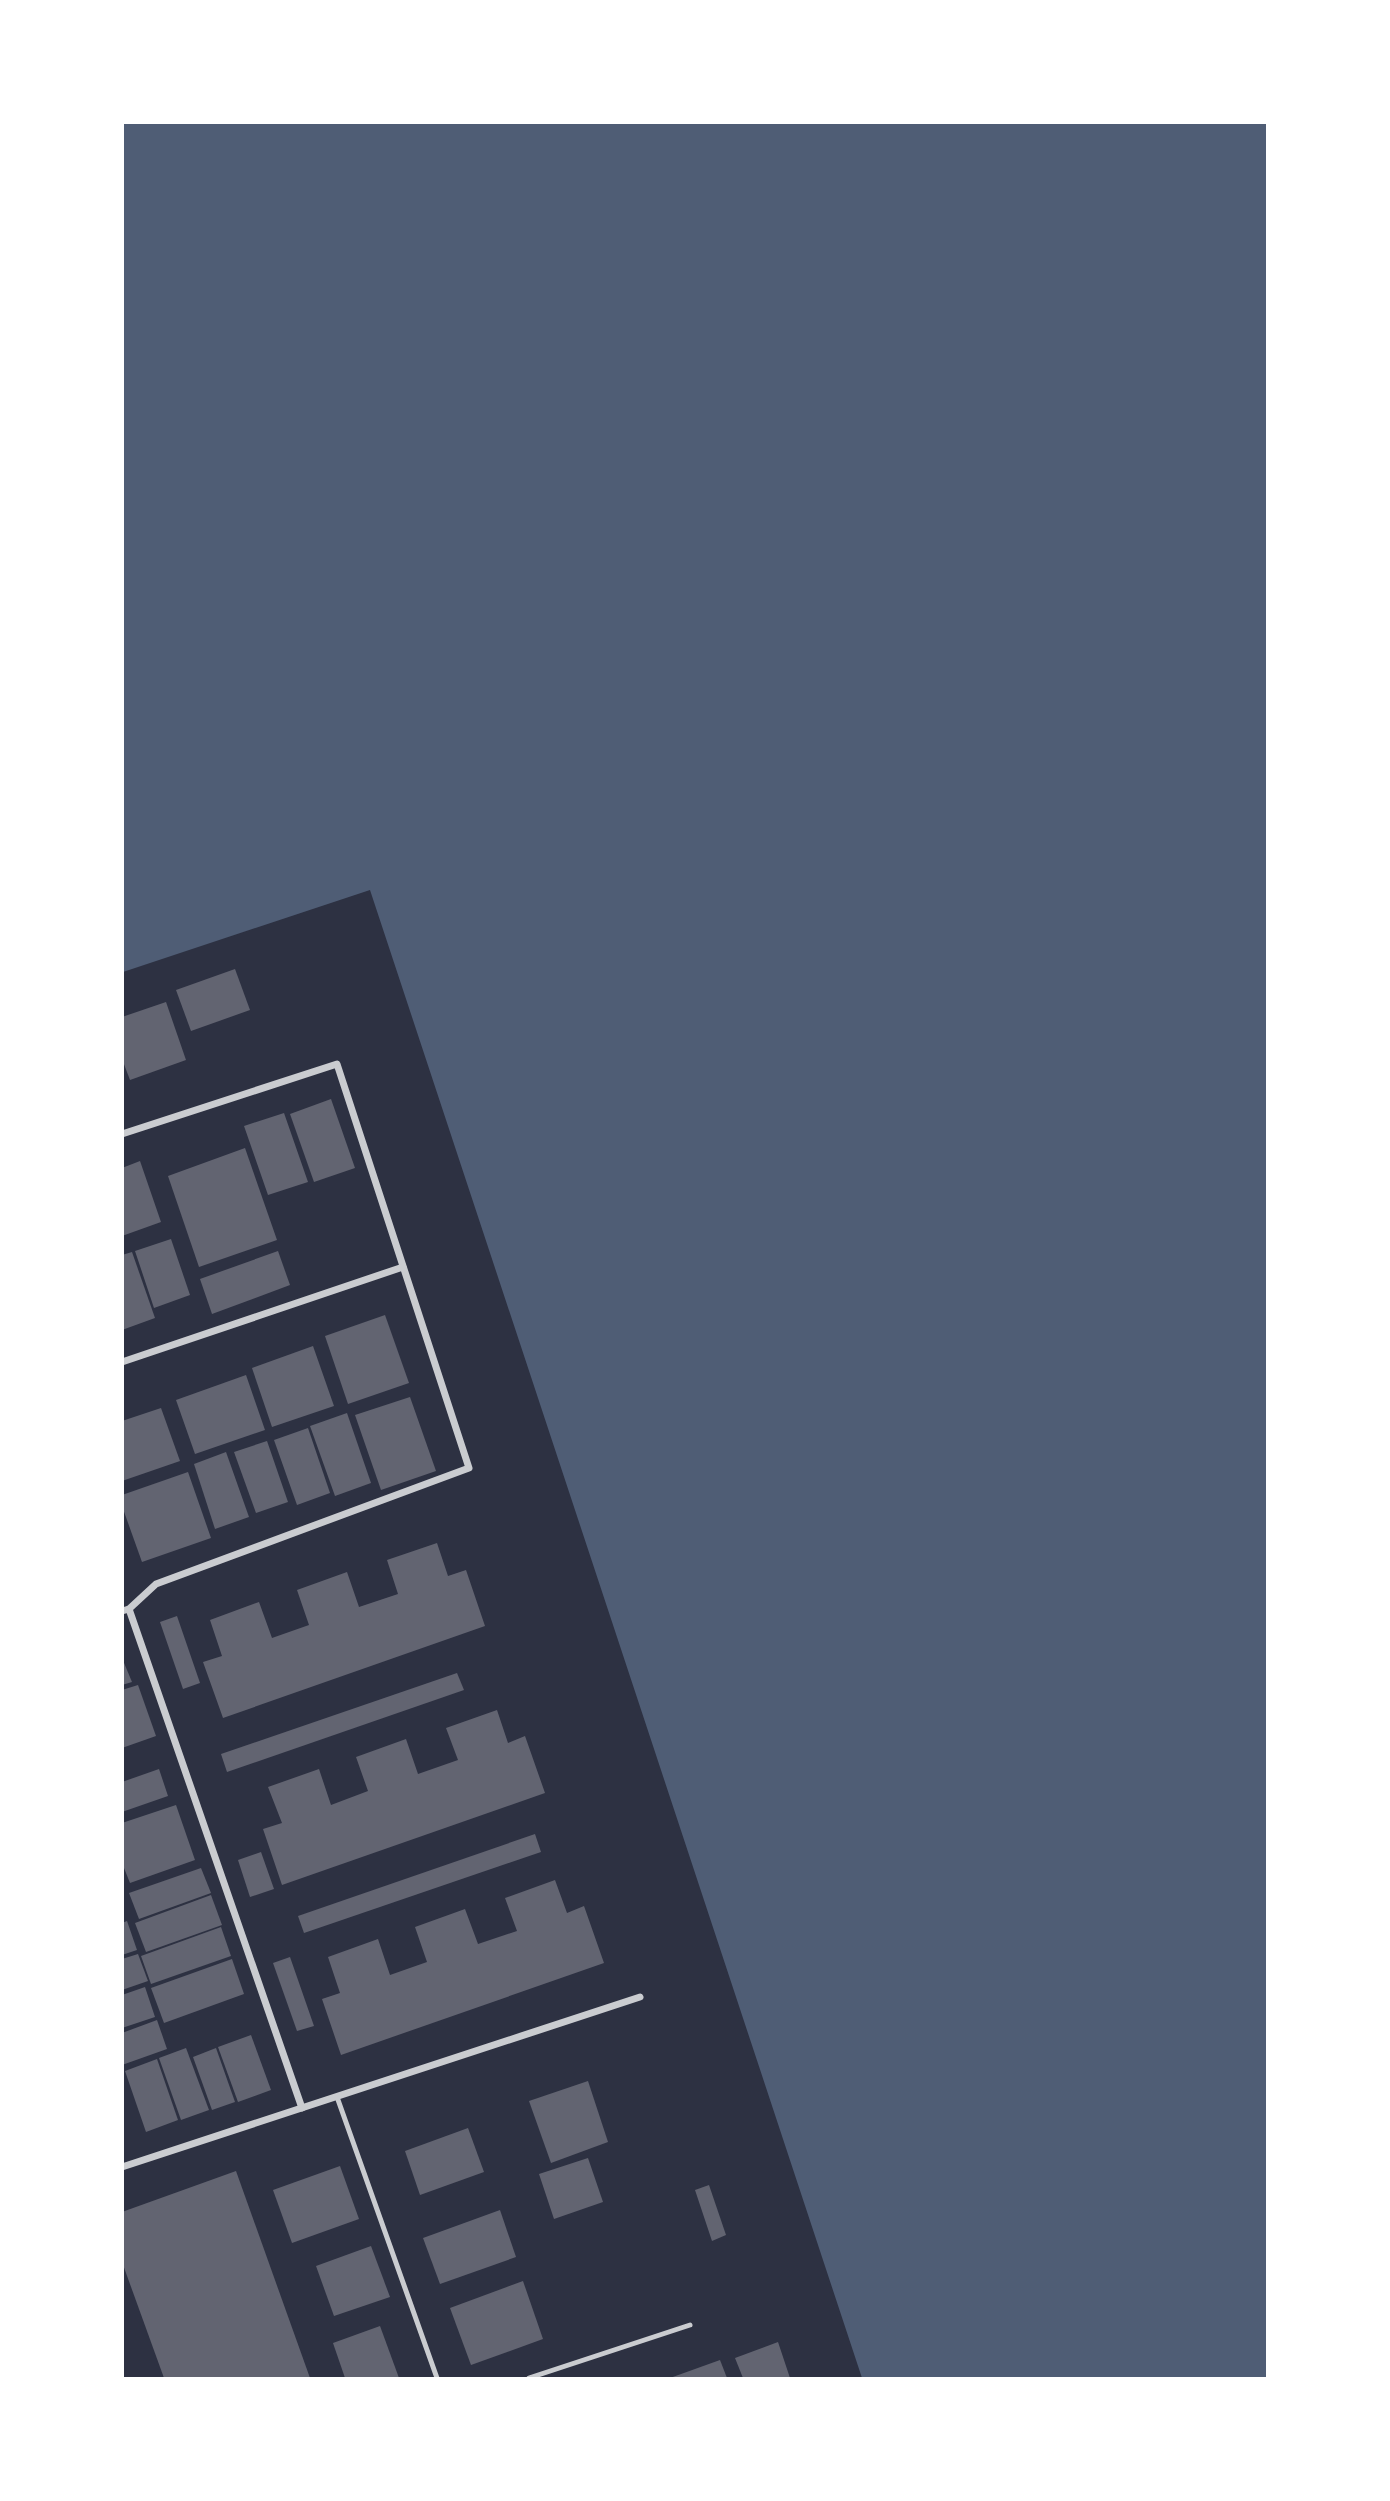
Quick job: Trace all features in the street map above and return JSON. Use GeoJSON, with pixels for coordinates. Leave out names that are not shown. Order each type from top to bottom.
{"type":"FeatureCollection","features":[{"type":"Feature","properties":{"kind":"street"},"geometry":{"type":"LineString","coordinates":[[122,1134],[337,1064],[469,1468],[156,1584],[126,1610],[302,2108]]}},
{"type":"Feature","properties":{"kind":"street"},"geometry":{"type":"LineString","coordinates":[[122,1362],[403,1267]]}},
{"type":"Feature","properties":{"kind":"street"},"geometry":{"type":"LineString","coordinates":[[122,2167],[640,1997]]}},
{"type":"Feature","properties":{"kind":"lane"},"geometry":{"type":"LineString","coordinates":[[337,2097],[437,2378]]}},
{"type":"Feature","properties":{"kind":"lane"},"geometry":{"type":"LineString","coordinates":[[528,2378],[690,2325]]}},
{"type":"Feature","properties":{"kind":"water"},"geometry":{"type":"Polygon","coordinates":[[[123,122],[1267,123],[1267,2378],[862,2378],[370,890],[123,972],[123,122]]]}},
{"type":"Feature","properties":{"kind":"building"},"geometry":{"type":"Polygon","coordinates":[[[235,969],[250,1010],[191,1031],[176,990],[235,969]]]}},
{"type":"Feature","properties":{"kind":"building"},"geometry":{"type":"Polygon","coordinates":[[[166,1002],[186,1060],[130,1080],[122,1059],[122,1017],[166,1002]]]}},
{"type":"Feature","properties":{"kind":"building"},"geometry":{"type":"Polygon","coordinates":[[[331,1099],[355,1168],[314,1182],[290,1114],[331,1099]]]}},
{"type":"Feature","properties":{"kind":"building"},"geometry":{"type":"Polygon","coordinates":[[[284,1113],[308,1182],[268,1195],[244,1126],[284,1113]]]}},
{"type":"Feature","properties":{"kind":"building"},"geometry":{"type":"Polygon","coordinates":[[[245,1148],[277,1240],[199,1267],[168,1176],[245,1148]]]}},
{"type":"Feature","properties":{"kind":"building"},"geometry":{"type":"Polygon","coordinates":[[[140,1161],[161,1222],[122,1236],[122,1168],[140,1161]]]}},
{"type":"Feature","properties":{"kind":"building"},"geometry":{"type":"Polygon","coordinates":[[[171,1239],[190,1295],[154,1308],[135,1251],[171,1239]]]}},
{"type":"Feature","properties":{"kind":"building"},"geometry":{"type":"Polygon","coordinates":[[[278,1251],[290,1285],[212,1314],[200,1279],[278,1251]]]}},
{"type":"Feature","properties":{"kind":"building"},"geometry":{"type":"Polygon","coordinates":[[[132,1252],[155,1318],[122,1330],[122,1255],[132,1252]]]}},
{"type":"Feature","properties":{"kind":"building"},"geometry":{"type":"Polygon","coordinates":[[[385,1315],[409,1383],[348,1404],[325,1336],[385,1315]]]}},
{"type":"Feature","properties":{"kind":"building"},"geometry":{"type":"Polygon","coordinates":[[[313,1346],[334,1406],[272,1427],[252,1368],[313,1346]]]}},
{"type":"Feature","properties":{"kind":"building"},"geometry":{"type":"Polygon","coordinates":[[[246,1375],[265,1430],[195,1454],[176,1400],[246,1375]]]}},
{"type":"Feature","properties":{"kind":"building"},"geometry":{"type":"Polygon","coordinates":[[[410,1397],[436,1471],[381,1490],[355,1415],[410,1397]]]}},
{"type":"Feature","properties":{"kind":"building"},"geometry":{"type":"Polygon","coordinates":[[[161,1408],[180,1461],[122,1481],[122,1421],[161,1408]]]}},
{"type":"Feature","properties":{"kind":"building"},"geometry":{"type":"Polygon","coordinates":[[[347,1413],[371,1483],[335,1496],[310,1426],[347,1413]]]}},
{"type":"Feature","properties":{"kind":"building"},"geometry":{"type":"Polygon","coordinates":[[[308,1428],[330,1493],[297,1505],[274,1440],[308,1428]]]}},
{"type":"Feature","properties":{"kind":"building"},"geometry":{"type":"Polygon","coordinates":[[[267,1441],[288,1502],[256,1513],[234,1452],[267,1441]]]}},
{"type":"Feature","properties":{"kind":"building"},"geometry":{"type":"Polygon","coordinates":[[[226,1452],[249,1517],[215,1529],[194,1464],[226,1452]]]}},
{"type":"Feature","properties":{"kind":"building"},"geometry":{"type":"Polygon","coordinates":[[[188,1472],[211,1538],[142,1562],[122,1506],[122,1495],[188,1472]]]}},
{"type":"Feature","properties":{"kind":"building"},"geometry":{"type":"Polygon","coordinates":[[[437,1543],[448,1576],[466,1570],[485,1626],[223,1718],[203,1662],[222,1656],[210,1620],[259,1602],[272,1638],[309,1625],[297,1590],[347,1572],[359,1607],[398,1594],[387,1560],[437,1543]]]}},
{"type":"Feature","properties":{"kind":"building"},"geometry":{"type":"Polygon","coordinates":[[[177,1616],[200,1683],[183,1689],[160,1622],[177,1616]]]}},
{"type":"Feature","properties":{"kind":"building"},"geometry":{"type":"Polygon","coordinates":[[[122,1658],[132,1682],[122,1685],[122,1658]]]}},
{"type":"Feature","properties":{"kind":"building"},"geometry":{"type":"Polygon","coordinates":[[[457,1673],[464,1690],[227,1772],[221,1754],[457,1673]]]}},
{"type":"Feature","properties":{"kind":"building"},"geometry":{"type":"Polygon","coordinates":[[[138,1685],[156,1736],[122,1748],[122,1690],[138,1685]]]}},
{"type":"Feature","properties":{"kind":"building"},"geometry":{"type":"Polygon","coordinates":[[[497,1710],[508,1743],[525,1736],[545,1793],[282,1885],[263,1829],[282,1823],[268,1787],[319,1769],[331,1805],[368,1791],[356,1757],[406,1739],[418,1774],[458,1760],[446,1728],[497,1710]]]}},
{"type":"Feature","properties":{"kind":"building"},"geometry":{"type":"Polygon","coordinates":[[[159,1769],[168,1796],[122,1812],[122,1782],[159,1769]]]}},
{"type":"Feature","properties":{"kind":"building"},"geometry":{"type":"Polygon","coordinates":[[[176,1805],[195,1860],[130,1883],[122,1863],[122,1823],[176,1805]]]}},
{"type":"Feature","properties":{"kind":"building"},"geometry":{"type":"Polygon","coordinates":[[[535,1834],[541,1852],[304,1933],[298,1916],[535,1834]]]}},
{"type":"Feature","properties":{"kind":"building"},"geometry":{"type":"Polygon","coordinates":[[[261,1852],[274,1889],[250,1897],[238,1860],[261,1852]]]}},
{"type":"Feature","properties":{"kind":"building"},"geometry":{"type":"Polygon","coordinates":[[[201,1868],[211,1893],[139,1919],[129,1893],[201,1868]]]}},
{"type":"Feature","properties":{"kind":"building"},"geometry":{"type":"Polygon","coordinates":[[[555,1880],[567,1913],[584,1906],[604,1963],[341,2055],[322,1999],[340,1993],[328,1957],[378,1939],[390,1975],[427,1962],[415,1927],[465,1909],[478,1944],[517,1931],[505,1898],[555,1880]]]}},
{"type":"Feature","properties":{"kind":"building"},"geometry":{"type":"Polygon","coordinates":[[[211,1895],[222,1925],[146,1952],[135,1923],[211,1895]]]}},
{"type":"Feature","properties":{"kind":"building"},"geometry":{"type":"Polygon","coordinates":[[[127,1921],[137,1950],[122,1955],[122,1923],[127,1921]]]}},
{"type":"Feature","properties":{"kind":"building"},"geometry":{"type":"Polygon","coordinates":[[[221,1927],[231,1956],[151,1984],[141,1956],[221,1927]]]}},
{"type":"Feature","properties":{"kind":"building"},"geometry":{"type":"Polygon","coordinates":[[[138,1954],[148,1981],[122,1990],[122,1959],[138,1954]]]}},
{"type":"Feature","properties":{"kind":"building"},"geometry":{"type":"Polygon","coordinates":[[[290,1957],[314,2026],[297,2031],[273,1963],[290,1957]]]}},
{"type":"Feature","properties":{"kind":"building"},"geometry":{"type":"Polygon","coordinates":[[[232,1959],[244,1994],[164,2023],[151,1988],[232,1959]]]}},
{"type":"Feature","properties":{"kind":"building"},"geometry":{"type":"Polygon","coordinates":[[[145,1987],[155,2017],[122,2028],[122,1995],[145,1987]]]}},
{"type":"Feature","properties":{"kind":"building"},"geometry":{"type":"Polygon","coordinates":[[[157,2020],[167,2049],[122,2065],[122,2033],[157,2020]]]}},
{"type":"Feature","properties":{"kind":"building"},"geometry":{"type":"Polygon","coordinates":[[[251,2035],[271,2090],[238,2102],[218,2047],[251,2035]]]}},
{"type":"Feature","properties":{"kind":"building"},"geometry":{"type":"Polygon","coordinates":[[[186,2048],[209,2110],[181,2120],[159,2058],[186,2048]]]}},
{"type":"Feature","properties":{"kind":"building"},"geometry":{"type":"Polygon","coordinates":[[[216,2048],[235,2102],[212,2110],[193,2057],[216,2048]]]}},
{"type":"Feature","properties":{"kind":"building"},"geometry":{"type":"Polygon","coordinates":[[[157,2059],[178,2120],[146,2132],[125,2071],[157,2059]]]}},
{"type":"Feature","properties":{"kind":"building"},"geometry":{"type":"Polygon","coordinates":[[[588,2081],[608,2142],[551,2163],[529,2101],[588,2081]]]}},
{"type":"Feature","properties":{"kind":"building"},"geometry":{"type":"Polygon","coordinates":[[[468,2128],[484,2172],[420,2195],[405,2151],[468,2128]]]}},
{"type":"Feature","properties":{"kind":"building"},"geometry":{"type":"Polygon","coordinates":[[[588,2158],[603,2202],[554,2219],[539,2174],[588,2158]]]}},
{"type":"Feature","properties":{"kind":"building"},"geometry":{"type":"Polygon","coordinates":[[[340,2166],[359,2219],[292,2243],[273,2190],[340,2166]]]}},
{"type":"Feature","properties":{"kind":"building"},"geometry":{"type":"Polygon","coordinates":[[[236,2171],[310,2378],[164,2378],[122,2262],[122,2212],[236,2171]]]}},
{"type":"Feature","properties":{"kind":"building"},"geometry":{"type":"Polygon","coordinates":[[[709,2185],[726,2235],[712,2241],[695,2190],[709,2185]]]}},
{"type":"Feature","properties":{"kind":"building"},"geometry":{"type":"Polygon","coordinates":[[[500,2210],[516,2257],[440,2284],[423,2238],[500,2210]]]}},
{"type":"Feature","properties":{"kind":"building"},"geometry":{"type":"Polygon","coordinates":[[[371,2246],[390,2297],[334,2316],[316,2266],[371,2246]]]}},
{"type":"Feature","properties":{"kind":"building"},"geometry":{"type":"Polygon","coordinates":[[[523,2281],[543,2339],[471,2365],[450,2308],[523,2281]]]}},
{"type":"Feature","properties":{"kind":"building"},"geometry":{"type":"Polygon","coordinates":[[[380,2326],[399,2378],[345,2378],[333,2343],[380,2326]]]}},
{"type":"Feature","properties":{"kind":"building"},"geometry":{"type":"Polygon","coordinates":[[[778,2342],[790,2378],[743,2378],[735,2358],[778,2342]]]}},
{"type":"Feature","properties":{"kind":"building"},"geometry":{"type":"Polygon","coordinates":[[[720,2360],[727,2378],[670,2378],[720,2360]]]}}]}
